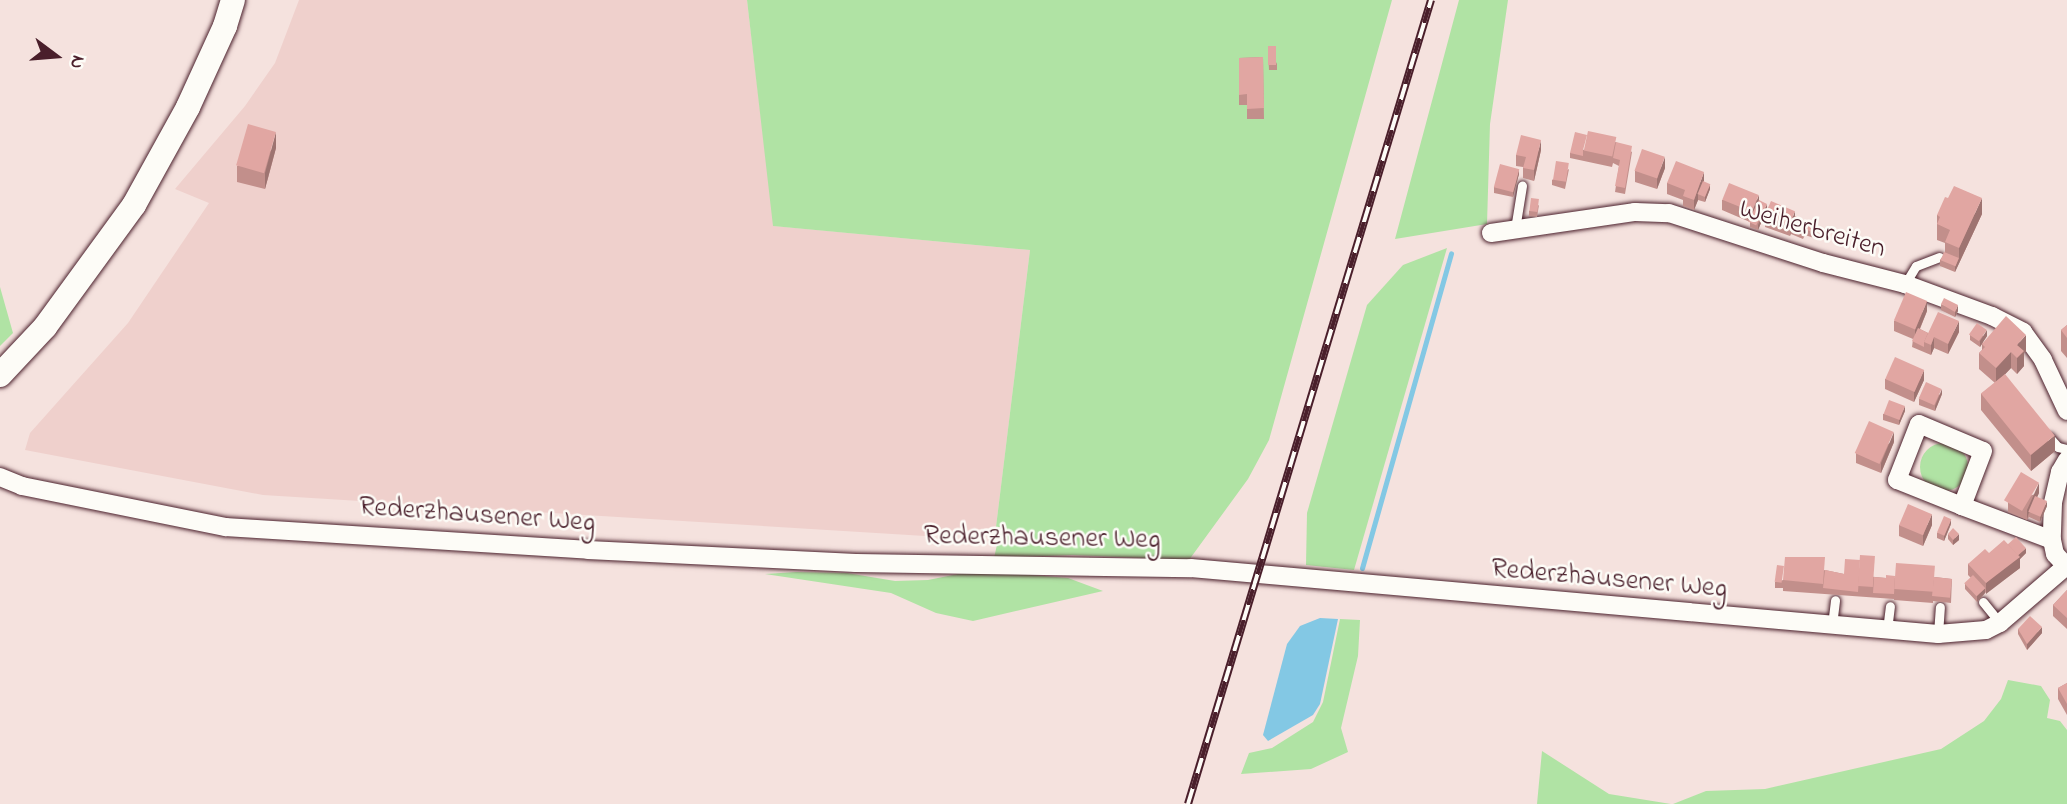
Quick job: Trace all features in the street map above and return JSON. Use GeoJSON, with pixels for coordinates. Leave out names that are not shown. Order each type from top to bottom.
{"type":"FeatureCollection","features":[{"type":"Feature","properties":{"kind":"main road"},"geometry":{"type":"LineString","coordinates":[[0,375],[45,327],[134,205],[188,107],[225,26],[233,0]]}},
{"type":"Feature","properties":{"kind":"street","name":"Weiherbreiten"},"geometry":{"type":"LineString","coordinates":[[1491,233],[1635,212],[1668,214],[1823,263],[1905,284],[1992,316],[2023,332],[2043,360],[2067,411]]}},
{"type":"Feature","properties":{"kind":"street"},"geometry":{"type":"LineString","coordinates":[[1962,506],[1983,451],[1919,425],[1897,480],[1962,506],[2052,540]]}},
{"type":"Feature","properties":{"kind":"street"},"geometry":{"type":"LineString","coordinates":[[2066,567],[2056,554],[2052,540],[2053,503],[2060,472],[2067,460]]}},
{"type":"Feature","properties":{"kind":"street","name":"Rederzhausener Weg"},"geometry":{"type":"LineString","coordinates":[[0,477],[22,486],[226,527],[588,550],[842,562],[1191,568],[1938,634],[1986,630],[2000,623],[2066,567]]}},
{"type":"Feature","properties":{"kind":"lane"},"geometry":{"type":"LineString","coordinates":[[1515,229],[1522,186]]}},
{"type":"Feature","properties":{"kind":"lane"},"geometry":{"type":"LineString","coordinates":[[1905,284],[1916,266],[1939,257]]}},
{"type":"Feature","properties":{"kind":"lane"},"geometry":{"type":"LineString","coordinates":[[2043,429],[2058,447],[2067,449]]}},
{"type":"Feature","properties":{"kind":"lane"},"geometry":{"type":"LineString","coordinates":[[1832,625],[1835,600]]}},
{"type":"Feature","properties":{"kind":"lane"},"geometry":{"type":"LineString","coordinates":[[1983,602],[2000,623]]}},
{"type":"Feature","properties":{"kind":"lane"},"geometry":{"type":"LineString","coordinates":[[1887,630],[1890,606]]}},
{"type":"Feature","properties":{"kind":"lane"},"geometry":{"type":"LineString","coordinates":[[1938,634],[1940,607]]}},
{"type":"Feature","properties":{"kind":"shaded area"},"geometry":{"type":"Polygon","coordinates":[[[299,0],[747,0],[774,226],[1030,250],[996,527],[925,536],[263,495],[25,450],[30,433],[128,323],[209,203],[175,189],[245,106],[275,63],[299,0]]]}},
{"type":"Feature","properties":{"kind":"green space"},"geometry":{"type":"Polygon","coordinates":[[[747,0],[1392,0],[1269,440],[1248,479],[1189,560],[1072,555],[994,558],[1001,527],[996,527],[1030,250],[773,226],[747,0]]]}},
{"type":"Feature","properties":{"kind":"green space"},"geometry":{"type":"Polygon","coordinates":[[[1459,0],[1508,0],[1490,124],[1487,224],[1395,239],[1459,0]]]}},
{"type":"Feature","properties":{"kind":"green space"},"geometry":{"type":"Polygon","coordinates":[[[1447,248],[1354,570],[1306,565],[1307,513],[1367,305],[1403,265],[1447,248]]]}},
{"type":"Feature","properties":{"kind":"green space"},"geometry":{"type":"Polygon","coordinates":[[[0,287],[13,333],[0,346],[0,287]]]}},
{"type":"Feature","properties":{"kind":"green space"},"geometry":{"type":"Polygon","coordinates":[[[1944,443],[1961,450],[1968,467],[1961,484],[1944,491],[1927,484],[1920,467],[1927,450],[1944,443]]]}},
{"type":"Feature","properties":{"kind":"green space"},"geometry":{"type":"Polygon","coordinates":[[[847,573],[895,581],[928,580],[963,573],[1019,574],[1068,578],[1103,591],[973,621],[936,613],[891,593],[765,574],[847,573]]]}},
{"type":"Feature","properties":{"kind":"green space"},"geometry":{"type":"Polygon","coordinates":[[[1340,619],[1360,620],[1358,656],[1341,728],[1348,752],[1311,769],[1241,774],[1249,753],[1272,748],[1313,722],[1323,702],[1340,619]]]}},
{"type":"Feature","properties":{"kind":"green space"},"geometry":{"type":"Polygon","coordinates":[[[2008,680],[2041,686],[2050,700],[2047,718],[2060,721],[2067,730],[2067,804],[1673,804],[1706,791],[1765,789],[1941,749],[1984,721],[2001,699],[2008,680]]]}},
{"type":"Feature","properties":{"kind":"green space"},"geometry":{"type":"Polygon","coordinates":[[[1542,751],[1609,794],[1671,804],[1537,804],[1542,751]]]}},
{"type":"Feature","properties":{"kind":"water"},"geometry":{"type":"Polygon","coordinates":[[[1320,618],[1338,619],[1320,704],[1313,715],[1268,741],[1263,735],[1287,644],[1300,626],[1320,618]]]}},
{"type":"Feature","properties":{"kind":"building"},"geometry":{"type":"Polygon","coordinates":[[[1268,46],[1276,46],[1276,65],[1268,65],[1268,46]]]}},
{"type":"Feature","properties":{"kind":"building"},"geometry":{"type":"Polygon","coordinates":[[[1263,57],[1264,108],[1247,109],[1247,94],[1239,95],[1239,58],[1263,57]]]}},
{"type":"Feature","properties":{"kind":"building"},"geometry":{"type":"Polygon","coordinates":[[[248,124],[276,132],[264,173],[236,165],[248,124]]]}},
{"type":"Feature","properties":{"kind":"building"},"geometry":{"type":"Polygon","coordinates":[[[1588,131],[1616,137],[1612,157],[1584,151],[1588,131]]]}},
{"type":"Feature","properties":{"kind":"building"},"geometry":{"type":"Polygon","coordinates":[[[1575,132],[1587,135],[1583,156],[1570,153],[1575,132]]]}},
{"type":"Feature","properties":{"kind":"building"},"geometry":{"type":"Polygon","coordinates":[[[1521,135],[1541,140],[1534,170],[1523,168],[1526,157],[1516,155],[1521,135]]]}},
{"type":"Feature","properties":{"kind":"building"},"geometry":{"type":"Polygon","coordinates":[[[1616,142],[1632,146],[1625,188],[1615,186],[1620,160],[1613,158],[1616,142]]]}},
{"type":"Feature","properties":{"kind":"building"},"geometry":{"type":"Polygon","coordinates":[[[1642,149],[1665,157],[1657,179],[1635,171],[1642,149]]]}},
{"type":"Feature","properties":{"kind":"building"},"geometry":{"type":"Polygon","coordinates":[[[1556,161],[1569,163],[1566,182],[1553,180],[1556,161]]]}},
{"type":"Feature","properties":{"kind":"building"},"geometry":{"type":"Polygon","coordinates":[[[1676,161],[1704,172],[1694,200],[1683,196],[1685,190],[1667,183],[1676,161]]]}},
{"type":"Feature","properties":{"kind":"building"},"geometry":{"type":"Polygon","coordinates":[[[1500,164],[1519,169],[1513,192],[1494,187],[1500,164]]]}},
{"type":"Feature","properties":{"kind":"building"},"geometry":{"type":"Polygon","coordinates":[[[1703,181],[1710,184],[1705,197],[1698,194],[1703,181]]]}},
{"type":"Feature","properties":{"kind":"building"},"geometry":{"type":"Polygon","coordinates":[[[1729,183],[1759,195],[1752,212],[1722,200],[1729,183]]]}},
{"type":"Feature","properties":{"kind":"building"},"geometry":{"type":"Polygon","coordinates":[[[1954,186],[1982,198],[1959,248],[1945,242],[1950,230],[1937,224],[1940,217],[1937,215],[1945,197],[1948,198],[1954,186]]]}},
{"type":"Feature","properties":{"kind":"building"},"geometry":{"type":"Polygon","coordinates":[[[1531,198],[1539,199],[1537,212],[1529,211],[1531,198]]]}},
{"type":"Feature","properties":{"kind":"building"},"geometry":{"type":"Polygon","coordinates":[[[1759,200],[1767,204],[1756,225],[1748,221],[1759,200]]]}},
{"type":"Feature","properties":{"kind":"building"},"geometry":{"type":"Polygon","coordinates":[[[1771,201],[1795,211],[1789,226],[1765,216],[1771,201]]]}},
{"type":"Feature","properties":{"kind":"building"},"geometry":{"type":"Polygon","coordinates":[[[1795,216],[1817,227],[1814,233],[1805,229],[1803,234],[1791,228],[1795,216]]]}},
{"type":"Feature","properties":{"kind":"building"},"geometry":{"type":"Polygon","coordinates":[[[1944,252],[1959,258],[1955,266],[1941,260],[1944,252]]]}},
{"type":"Feature","properties":{"kind":"building"},"geometry":{"type":"Polygon","coordinates":[[[1906,292],[1927,301],[1915,330],[1894,321],[1906,292]]]}},
{"type":"Feature","properties":{"kind":"building"},"geometry":{"type":"Polygon","coordinates":[[[1944,298],[1958,305],[1955,312],[1941,304],[1944,298]]]}},
{"type":"Feature","properties":{"kind":"building"},"geometry":{"type":"Polygon","coordinates":[[[1938,312],[1959,321],[1948,344],[1934,337],[1931,345],[1924,342],[1938,312]]]}},
{"type":"Feature","properties":{"kind":"building"},"geometry":{"type":"Polygon","coordinates":[[[2006,316],[2026,335],[2017,345],[2024,351],[2017,358],[2011,352],[1996,368],[1979,353],[1985,347],[1982,344],[2006,316]]]}},
{"type":"Feature","properties":{"kind":"building"},"geometry":{"type":"Polygon","coordinates":[[[1977,323],[1987,330],[1979,341],[1969,334],[1977,323]]]}},
{"type":"Feature","properties":{"kind":"building"},"geometry":{"type":"Polygon","coordinates":[[[2067,325],[2067,338],[2061,330],[2067,325]]]}},
{"type":"Feature","properties":{"kind":"building"},"geometry":{"type":"Polygon","coordinates":[[[1918,328],[1928,333],[1924,347],[1912,341],[1918,328]]]}},
{"type":"Feature","properties":{"kind":"building"},"geometry":{"type":"Polygon","coordinates":[[[1895,357],[1924,370],[1914,392],[1885,379],[1895,357]]]}},
{"type":"Feature","properties":{"kind":"building"},"geometry":{"type":"Polygon","coordinates":[[[2005,374],[2055,435],[2031,455],[1981,394],[2005,374]]]}},
{"type":"Feature","properties":{"kind":"building"},"geometry":{"type":"Polygon","coordinates":[[[1926,382],[1942,389],[1934,405],[1919,398],[1926,382]]]}},
{"type":"Feature","properties":{"kind":"building"},"geometry":{"type":"Polygon","coordinates":[[[1889,400],[1905,406],[1899,420],[1884,414],[1889,400]]]}},
{"type":"Feature","properties":{"kind":"building"},"geometry":{"type":"Polygon","coordinates":[[[1869,421],[1894,432],[1879,464],[1855,453],[1869,421]]]}},
{"type":"Feature","properties":{"kind":"building"},"geometry":{"type":"Polygon","coordinates":[[[2021,472],[2039,483],[2022,511],[2004,500],[2021,472]]]}},
{"type":"Feature","properties":{"kind":"building"},"geometry":{"type":"Polygon","coordinates":[[[2035,496],[2047,501],[2040,517],[2028,512],[2035,496]]]}},
{"type":"Feature","properties":{"kind":"building"},"geometry":{"type":"Polygon","coordinates":[[[1908,504],[1932,514],[1923,535],[1899,525],[1908,504]]]}},
{"type":"Feature","properties":{"kind":"building"},"geometry":{"type":"Polygon","coordinates":[[[1944,516],[1951,519],[1944,536],[1937,533],[1944,516]]]}},
{"type":"Feature","properties":{"kind":"building"},"geometry":{"type":"Polygon","coordinates":[[[1953,528],[1959,534],[1953,540],[1948,534],[1953,528]]]}},
{"type":"Feature","properties":{"kind":"building"},"geometry":{"type":"Polygon","coordinates":[[[2016,537],[2026,548],[2018,556],[2008,544],[2016,537]]]}},
{"type":"Feature","properties":{"kind":"building"},"geometry":{"type":"Polygon","coordinates":[[[2004,540],[2020,557],[1986,583],[1968,564],[1985,549],[1989,553],[2004,540]]]}},
{"type":"Feature","properties":{"kind":"building"},"geometry":{"type":"Polygon","coordinates":[[[1860,555],[1875,556],[1873,587],[1858,586],[1860,555]]]}},
{"type":"Feature","properties":{"kind":"building"},"geometry":{"type":"Polygon","coordinates":[[[1785,557],[1825,557],[1823,584],[1783,580],[1785,557]]]}},
{"type":"Feature","properties":{"kind":"building"},"geometry":{"type":"Polygon","coordinates":[[[1845,559],[1860,560],[1858,592],[1823,588],[1825,570],[1844,574],[1845,559]]]}},
{"type":"Feature","properties":{"kind":"building"},"geometry":{"type":"Polygon","coordinates":[[[1896,563],[1935,566],[1933,592],[1894,589],[1896,563]]]}},
{"type":"Feature","properties":{"kind":"building"},"geometry":{"type":"Polygon","coordinates":[[[1777,565],[1784,566],[1782,583],[1775,582],[1777,565]]]}},
{"type":"Feature","properties":{"kind":"building"},"geometry":{"type":"Polygon","coordinates":[[[1886,575],[1895,576],[1894,594],[1873,593],[1874,577],[1886,578],[1886,575]]]}},
{"type":"Feature","properties":{"kind":"building"},"geometry":{"type":"Polygon","coordinates":[[[1973,575],[1985,588],[1976,596],[1964,583],[1973,575]]]}},
{"type":"Feature","properties":{"kind":"building"},"geometry":{"type":"Polygon","coordinates":[[[1934,577],[1952,579],[1950,598],[1932,596],[1934,577]]]}},
{"type":"Feature","properties":{"kind":"building"},"geometry":{"type":"Polygon","coordinates":[[[2067,590],[2067,618],[2053,605],[2067,590]]]}},
{"type":"Feature","properties":{"kind":"building"},"geometry":{"type":"Polygon","coordinates":[[[2030,616],[2042,627],[2027,644],[2018,629],[2030,616]]]}},
{"type":"Feature","properties":{"kind":"building"},"geometry":{"type":"Polygon","coordinates":[[[2067,683],[2067,704],[2058,688],[2067,683]]]}},
{"type":"Feature","properties":{"kind":"waterway"},"geometry":{"type":"LineString","coordinates":[[1362,568],[1451,253]]}},
{"type":"Feature","properties":{"kind":"railway"},"geometry":{"type":"LineString","coordinates":[[1188,804],[1431,0]]}}]}
